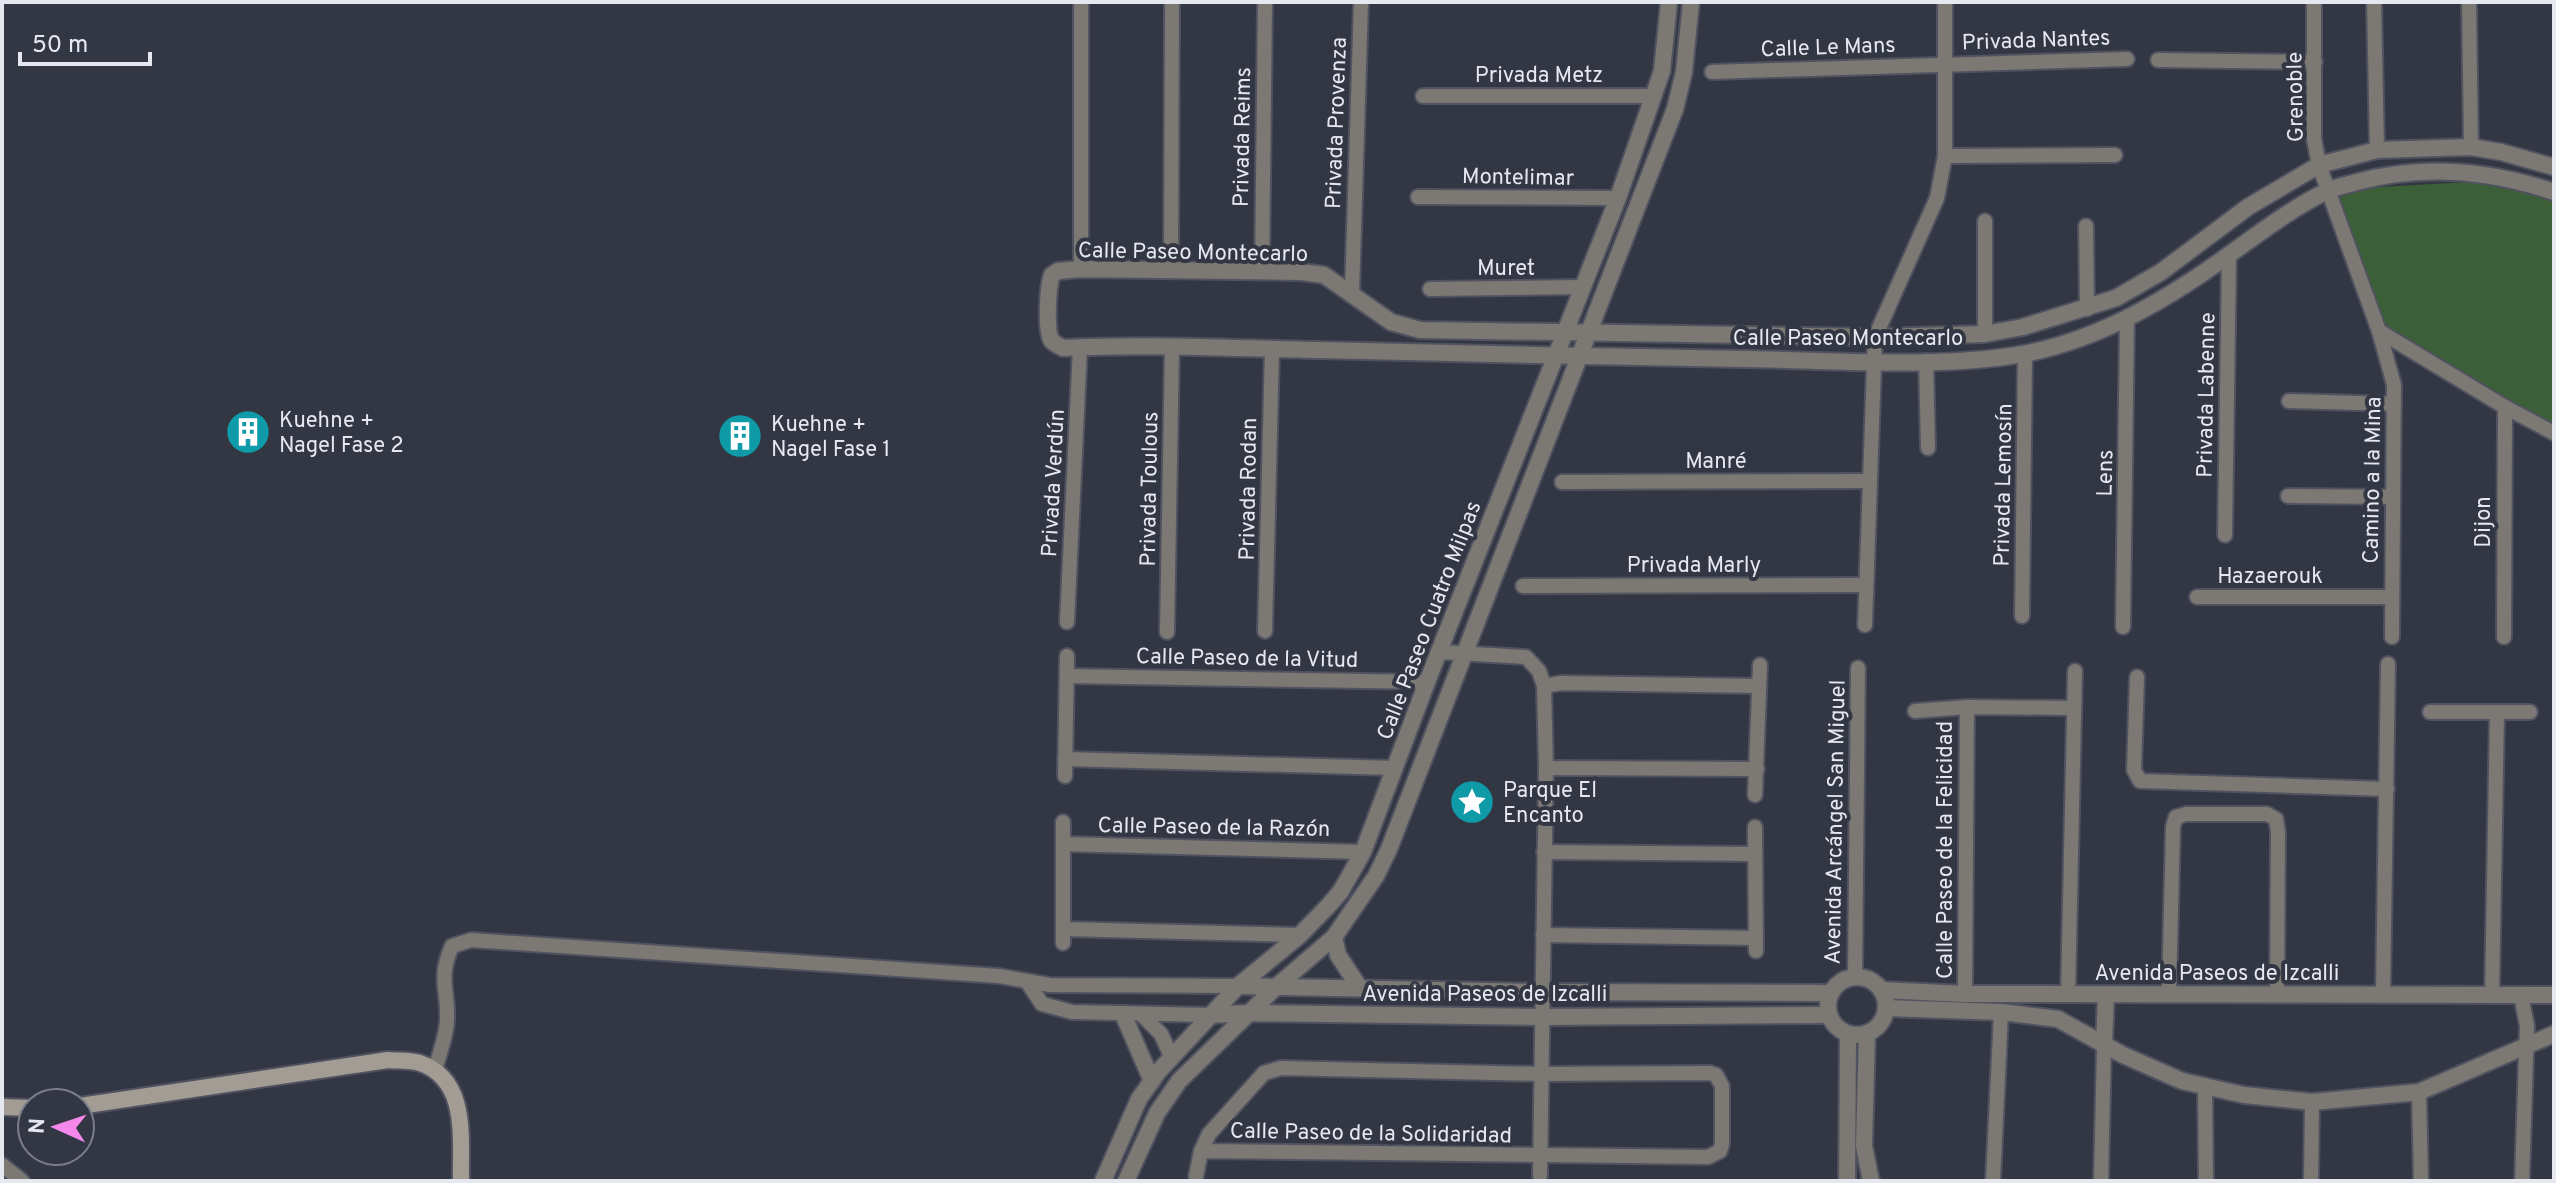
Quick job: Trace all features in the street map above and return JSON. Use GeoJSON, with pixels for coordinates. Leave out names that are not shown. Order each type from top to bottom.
{"type":"FeatureCollection","features":[{"type":"Feature","properties":{"kind":"main road"},"geometry":{"type":"LineString","coordinates":[[96,1104],[388,1060],[417,1062],[435,1070],[452,1086],[459,1111],[461,1181]]}},
{"type":"Feature","properties":{"kind":"street"},"geometry":{"type":"LineString","coordinates":[[1081,2],[1081,269]]}},
{"type":"Feature","properties":{"kind":"street"},"geometry":{"type":"LineString","coordinates":[[1171,271],[1172,2]]}},
{"type":"Feature","properties":{"kind":"street","name":"Privada Reims"},"geometry":{"type":"LineString","coordinates":[[1262,272],[1265,2]]}},
{"type":"Feature","properties":{"kind":"street","name":"Privada Provenza"},"geometry":{"type":"LineString","coordinates":[[1352,293],[1361,2]]}},
{"type":"Feature","properties":{"kind":"street","name":"Calle Paseo Cuatro Milpas"},"geometry":{"type":"LineString","coordinates":[[1103,1181],[1139,1099],[1152,1081],[1238,986],[1300,935],[1341,891],[1363,852],[1618,198],[1662,71],[1669,2]]}},
{"type":"Feature","properties":{"kind":"street","name":"Calle Paseo Cuatro Milpas"},"geometry":{"type":"LineString","coordinates":[[1126,1181],[1157,1113],[1179,1081],[1247,1013],[1334,937],[1376,876],[1389,849],[1675,109],[1684,72],[1691,2]]}},
{"type":"Feature","properties":{"kind":"street"},"geometry":{"type":"LineString","coordinates":[[1865,625],[1875,337],[1937,198],[1945,156],[1945,2]]}},
{"type":"Feature","properties":{"kind":"street","name":"Grenoble"},"geometry":{"type":"LineString","coordinates":[[2314,2],[2314,139],[2319,165],[2329,190]]}},
{"type":"Feature","properties":{"kind":"street"},"geometry":{"type":"LineString","coordinates":[[2374,2],[2377,150]]}},
{"type":"Feature","properties":{"kind":"street"},"geometry":{"type":"LineString","coordinates":[[2469,2],[2471,147]]}},
{"type":"Feature","properties":{"kind":"street","name":"Privada Nantes"},"geometry":{"type":"LineString","coordinates":[[1947,63],[2127,59]]}},
{"type":"Feature","properties":{"kind":"street"},"geometry":{"type":"LineString","coordinates":[[2158,60],[2315,62]]}},
{"type":"Feature","properties":{"kind":"street","name":"Calle Le Mans"},"geometry":{"type":"LineString","coordinates":[[1712,72],[1947,63]]}},
{"type":"Feature","properties":{"kind":"street"},"geometry":{"type":"LineString","coordinates":[[1662,71],[1684,72]]}},
{"type":"Feature","properties":{"kind":"street","name":"Privada Metz"},"geometry":{"type":"LineString","coordinates":[[1423,96],[1654,96]]}},
{"type":"Feature","properties":{"kind":"street","name":"Calle Paseo Montecarlo"},"geometry":{"type":"LineString","coordinates":[[2554,167],[2471,147],[2377,150],[2319,165],[2248,207],[2161,272],[2116,298],[2023,327],[1985,334],[1875,337],[1588,334],[1409,328],[1391,322],[1324,275],[1301,272],[1081,269],[1058,271],[1052,275],[1049,285],[1049,336],[1053,343],[1063,348],[1875,361],[2025,354],[2085,336],[2127,319],[2177,291],[2271,224],[2329,190],[2382,175],[2451,170],[2524,182],[2554,192]]}},
{"type":"Feature","properties":{"kind":"street"},"geometry":{"type":"LineString","coordinates":[[1945,156],[2115,155]]}},
{"type":"Feature","properties":{"kind":"street","name":"Camino a la Mina"},"geometry":{"type":"LineString","coordinates":[[2329,190],[2379,331],[2394,385],[2392,637]]}},
{"type":"Feature","properties":{"kind":"street","name":"Montelimar"},"geometry":{"type":"LineString","coordinates":[[1418,197],[1618,198]]}},
{"type":"Feature","properties":{"kind":"street"},"geometry":{"type":"LineString","coordinates":[[1985,221],[1985,334]]}},
{"type":"Feature","properties":{"kind":"street"},"geometry":{"type":"LineString","coordinates":[[2086,226],[2087,309]]}},
{"type":"Feature","properties":{"kind":"street","name":"Privada Labenne"},"geometry":{"type":"LineString","coordinates":[[2225,535],[2229,255]]}},
{"type":"Feature","properties":{"kind":"street","name":"Muret"},"geometry":{"type":"LineString","coordinates":[[1430,289],[1582,287]]}},
{"type":"Feature","properties":{"kind":"street","name":"Lens"},"geometry":{"type":"LineString","coordinates":[[2123,627],[2127,319]]}},
{"type":"Feature","properties":{"kind":"street"},"geometry":{"type":"LineString","coordinates":[[2379,331],[2554,433]]}},
{"type":"Feature","properties":{"kind":"street","name":"Privada Verdún"},"geometry":{"type":"LineString","coordinates":[[1067,622],[1080,347]]}},
{"type":"Feature","properties":{"kind":"street","name":"Privada Toulous"},"geometry":{"type":"LineString","coordinates":[[1167,632],[1172,348]]}},
{"type":"Feature","properties":{"kind":"street","name":"Privada Rodan"},"geometry":{"type":"LineString","coordinates":[[1265,631],[1272,349]]}},
{"type":"Feature","properties":{"kind":"street","name":"Privada Lemosín"},"geometry":{"type":"LineString","coordinates":[[2022,616],[2025,354]]}},
{"type":"Feature","properties":{"kind":"street"},"geometry":{"type":"LineString","coordinates":[[1926,361],[1928,448]]}},
{"type":"Feature","properties":{"kind":"street"},"geometry":{"type":"LineString","coordinates":[[2289,401],[2394,404]]}},
{"type":"Feature","properties":{"kind":"street","name":"Dijon"},"geometry":{"type":"LineString","coordinates":[[2504,637],[2505,407]]}},
{"type":"Feature","properties":{"kind":"street","name":"Manré"},"geometry":{"type":"LineString","coordinates":[[1562,482],[1869,481]]}},
{"type":"Feature","properties":{"kind":"street"},"geometry":{"type":"LineString","coordinates":[[2288,496],[2393,497]]}},
{"type":"Feature","properties":{"kind":"street","name":"Privada Marly"},"geometry":{"type":"LineString","coordinates":[[1523,586],[1865,585]]}},
{"type":"Feature","properties":{"kind":"street","name":"Hazaerouk"},"geometry":{"type":"LineString","coordinates":[[2197,597],[2391,597]]}},
{"type":"Feature","properties":{"kind":"street"},"geometry":{"type":"LineString","coordinates":[[1440,652],[1526,657],[1539,671],[1544,686],[1546,768],[1540,1175]]}},
{"type":"Feature","properties":{"kind":"street"},"geometry":{"type":"LineString","coordinates":[[1065,776],[1067,656]]}},
{"type":"Feature","properties":{"kind":"street"},"geometry":{"type":"LineString","coordinates":[[2383,993],[2388,664]]}},
{"type":"Feature","properties":{"kind":"street"},"geometry":{"type":"LineString","coordinates":[[1755,795],[1760,665]]}},
{"type":"Feature","properties":{"kind":"street","name":"Avenida Arcángel San Miguel"},"geometry":{"type":"LineString","coordinates":[[1855,976],[1858,668]]}},
{"type":"Feature","properties":{"kind":"street"},"geometry":{"type":"LineString","coordinates":[[2068,994],[2075,671]]}},
{"type":"Feature","properties":{"kind":"street","name":"Calle Paseo de la Vitud"},"geometry":{"type":"LineString","coordinates":[[1067,676],[1427,682]]}},
{"type":"Feature","properties":{"kind":"street"},"geometry":{"type":"LineString","coordinates":[[2137,677],[2134,770],[2140,781],[2387,789]]}},
{"type":"Feature","properties":{"kind":"street"},"geometry":{"type":"LineString","coordinates":[[1544,686],[1561,683],[1759,686]]}},
{"type":"Feature","properties":{"kind":"street","name":"Calle Paseo de la Felicidad"},"geometry":{"type":"LineString","coordinates":[[1915,711],[1967,707],[2074,708]]}},
{"type":"Feature","properties":{"kind":"street","name":"Calle Paseo de la Felicidad"},"geometry":{"type":"LineString","coordinates":[[1965,994],[1967,707]]}},
{"type":"Feature","properties":{"kind":"street"},"geometry":{"type":"LineString","coordinates":[[2430,712],[2530,712]]}},
{"type":"Feature","properties":{"kind":"street"},"geometry":{"type":"LineString","coordinates":[[2492,994],[2497,712]]}},
{"type":"Feature","properties":{"kind":"street"},"geometry":{"type":"LineString","coordinates":[[1065,759],[1394,768]]}},
{"type":"Feature","properties":{"kind":"street"},"geometry":{"type":"LineString","coordinates":[[1546,768],[1757,769]]}},
{"type":"Feature","properties":{"kind":"street"},"geometry":{"type":"LineString","coordinates":[[2169,993],[2173,827],[2176,817],[2186,814],[2267,814],[2276,819],[2277,993]]}},
{"type":"Feature","properties":{"kind":"street"},"geometry":{"type":"LineString","coordinates":[[1063,822],[1063,936],[1300,935]]}},
{"type":"Feature","properties":{"kind":"street"},"geometry":{"type":"LineString","coordinates":[[1543,935],[1756,944],[1755,827]]}},
{"type":"Feature","properties":{"kind":"street","name":"Calle Paseo de la Razón"},"geometry":{"type":"LineString","coordinates":[[1064,844],[1363,852]]}},
{"type":"Feature","properties":{"kind":"street"},"geometry":{"type":"LineString","coordinates":[[1544,852],[1755,854]]}},
{"type":"Feature","properties":{"kind":"street"},"geometry":{"type":"LineString","coordinates":[[1334,937],[1347,972],[1359,987]]}},
{"type":"Feature","properties":{"kind":"street"},"geometry":{"type":"LineString","coordinates":[[435,1070],[447,1021],[444,964],[452,946],[471,940],[999,976],[1028,983],[1238,986]]}},
{"type":"Feature","properties":{"kind":"street"},"geometry":{"type":"LineString","coordinates":[[1855,976],[1868,979],[1881,990],[1886,1008],[1880,1023],[1867,1033],[1848,1034],[1836,1027],[1829,1015],[1830,993],[1836,985],[1855,976]]}},
{"type":"Feature","properties":{"kind":"street","name":"Avenida Paseos de Izcalli"},"geometry":{"type":"LineString","coordinates":[[1028,983],[1042,1004],[1052,1008],[1072,1012],[1142,1015],[1829,1015]]}},
{"type":"Feature","properties":{"kind":"street","name":"Avenida Paseos de Izcalli"},"geometry":{"type":"LineString","coordinates":[[1238,986],[1830,993]]}},
{"type":"Feature","properties":{"kind":"street","name":"Avenida Paseos de Izcalli"},"geometry":{"type":"LineString","coordinates":[[1881,990],[1965,994],[2554,995]]}},
{"type":"Feature","properties":{"kind":"street"},"geometry":{"type":"LineString","coordinates":[[2101,1181],[2106,995]]}},
{"type":"Feature","properties":{"kind":"street"},"geometry":{"type":"LineString","coordinates":[[2521,995],[2527,1026],[2522,1181]]}},
{"type":"Feature","properties":{"kind":"street"},"geometry":{"type":"LineString","coordinates":[[1886,1008],[2001,1012],[2058,1019],[2104,1045],[2182,1081],[2244,1095],[2312,1102],[2419,1092],[2554,1034]]}},
{"type":"Feature","properties":{"kind":"street"},"geometry":{"type":"LineString","coordinates":[[1993,1181],[2001,1012]]}},
{"type":"Feature","properties":{"kind":"street"},"geometry":{"type":"LineString","coordinates":[[1123,1014],[1152,1081]]}},
{"type":"Feature","properties":{"kind":"street"},"geometry":{"type":"LineString","coordinates":[[1142,1015],[1161,1034],[1172,1058]]}},
{"type":"Feature","properties":{"kind":"street"},"geometry":{"type":"LineString","coordinates":[[1867,1033],[1864,1146],[1871,1181]]}},
{"type":"Feature","properties":{"kind":"street"},"geometry":{"type":"LineString","coordinates":[[1847,1181],[1848,1034]]}},
{"type":"Feature","properties":{"kind":"street","name":"Calle Paseo de la Solidaridad"},"geometry":{"type":"LineString","coordinates":[[1196,1176],[1201,1151],[1209,1134],[1264,1073],[1281,1068],[1716,1075],[1722,1086],[1722,1144],[1720,1151],[1708,1157],[1201,1151]]}},
{"type":"Feature","properties":{"kind":"street"},"geometry":{"type":"LineString","coordinates":[[2205,1087],[2206,1181]]}},
{"type":"Feature","properties":{"kind":"street"},"geometry":{"type":"LineString","coordinates":[[2419,1092],[2421,1181]]}},
{"type":"Feature","properties":{"kind":"street"},"geometry":{"type":"LineString","coordinates":[[2311,1181],[2312,1102]]}},
{"type":"Feature","properties":{"kind":"street"},"geometry":{"type":"LineString","coordinates":[[2,1165],[22,1181]]}},
{"type":"Feature","properties":{"kind":"green space"},"geometry":{"type":"Polygon","coordinates":[[[2519,179],[2554,193],[2554,437],[2385,345],[2329,190],[2519,179]]]}},
{"type":"Feature","properties":{"kind":"place","name":"Kuehne + Nagel Fase 2"},"geometry":{"type":"Point","coordinates":[248,432]}},
{"type":"Feature","properties":{"kind":"place","name":"Kuehne + Nagel Fase 1"},"geometry":{"type":"Point","coordinates":[740,436]}},
{"type":"Feature","properties":{"kind":"place","name":"Parque El Encanto"},"geometry":{"type":"Point","coordinates":[1472,802]}}]}
